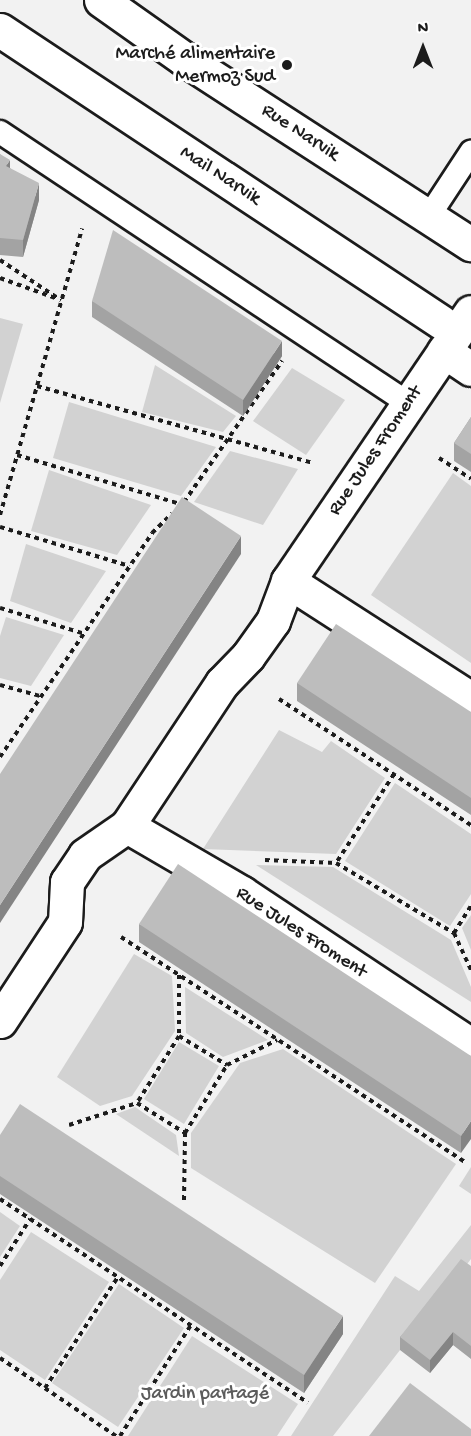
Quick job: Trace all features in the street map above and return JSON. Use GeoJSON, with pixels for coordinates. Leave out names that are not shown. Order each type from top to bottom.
{"type":"FeatureCollection","features":[{"type":"Feature","properties":{"kind":"street","name":"Rue Narvik"},"geometry":{"type":"LineString","coordinates":[[101,0],[147,14],[471,244]]}},
{"type":"Feature","properties":{"kind":"street","name":"Mail Narvik"},"geometry":{"type":"LineString","coordinates":[[0,30],[442,337]]}},
{"type":"Feature","properties":{"kind":"street","name":"Rue Jules Froment"},"geometry":{"type":"LineString","coordinates":[[0,1021],[65,922],[67,882],[85,855],[127,826],[222,683],[273,621],[288,581],[408,403],[442,337],[471,312]]}},
{"type":"Feature","properties":{"kind":"street"},"geometry":{"type":"LineString","coordinates":[[442,337],[471,369]]}},
{"type":"Feature","properties":{"kind":"street"},"geometry":{"type":"LineString","coordinates":[[288,581],[471,699]]}},
{"type":"Feature","properties":{"kind":"street","name":"Rue Jules Froment"},"geometry":{"type":"LineString","coordinates":[[127,826],[242,893],[471,1045]]}},
{"type":"Feature","properties":{"kind":"lane"},"geometry":{"type":"LineString","coordinates":[[0,132],[408,403]]}},
{"type":"Feature","properties":{"kind":"lane"},"geometry":{"type":"LineString","coordinates":[[429,216],[471,152]]}},
{"type":"Feature","properties":{"kind":"path"},"geometry":{"type":"LineString","coordinates":[[0,515],[84,222]]}},
{"type":"Feature","properties":{"kind":"path"},"geometry":{"type":"LineString","coordinates":[[0,260],[61,300]]}},
{"type":"Feature","properties":{"kind":"path"},"geometry":{"type":"LineString","coordinates":[[0,278],[61,300]]}},
{"type":"Feature","properties":{"kind":"path"},"geometry":{"type":"LineString","coordinates":[[0,757],[152,533],[182,505],[286,355]]}},
{"type":"Feature","properties":{"kind":"path"},"geometry":{"type":"LineString","coordinates":[[37,386],[312,463]]}},
{"type":"Feature","properties":{"kind":"path"},"geometry":{"type":"LineString","coordinates":[[17,455],[182,505]]}},
{"type":"Feature","properties":{"kind":"path"},"geometry":{"type":"LineString","coordinates":[[439,458],[471,479]]}},
{"type":"Feature","properties":{"kind":"path"},"geometry":{"type":"LineString","coordinates":[[0,527],[129,566]]}},
{"type":"Feature","properties":{"kind":"path"},"geometry":{"type":"LineString","coordinates":[[0,608],[83,633]]}},
{"type":"Feature","properties":{"kind":"path"},"geometry":{"type":"LineString","coordinates":[[0,685],[40,696]]}},
{"type":"Feature","properties":{"kind":"path"},"geometry":{"type":"LineString","coordinates":[[279,699],[471,825]]}},
{"type":"Feature","properties":{"kind":"path"},"geometry":{"type":"LineString","coordinates":[[394,774],[336,863],[454,933],[471,970]]}},
{"type":"Feature","properties":{"kind":"path"},"geometry":{"type":"LineString","coordinates":[[454,933],[471,906]]}},
{"type":"Feature","properties":{"kind":"path"},"geometry":{"type":"LineString","coordinates":[[121,937],[465,1162]]}},
{"type":"Feature","properties":{"kind":"path"},"geometry":{"type":"LineString","coordinates":[[69,1125],[137,1103],[179,1036],[179,975]]}},
{"type":"Feature","properties":{"kind":"path"},"geometry":{"type":"LineString","coordinates":[[179,1036],[227,1065]]}},
{"type":"Feature","properties":{"kind":"path"},"geometry":{"type":"LineString","coordinates":[[184,1200],[185,1133],[227,1065],[277,1039]]}},
{"type":"Feature","properties":{"kind":"path"},"geometry":{"type":"LineString","coordinates":[[137,1103],[185,1133]]}},
{"type":"Feature","properties":{"kind":"path"},"geometry":{"type":"LineString","coordinates":[[0,1199],[308,1403]]}},
{"type":"Feature","properties":{"kind":"path"},"geometry":{"type":"LineString","coordinates":[[0,1266],[30,1219]]}},
{"type":"Feature","properties":{"kind":"path"},"geometry":{"type":"LineString","coordinates":[[45,1388],[118,1277]]}},
{"type":"Feature","properties":{"kind":"path"},"geometry":{"type":"LineString","coordinates":[[0,1358],[118,1436],[191,1325]]}},
{"type":"Feature","properties":{"kind":"green space"},"geometry":{"type":"Polygon","coordinates":[[[0,318],[23,324],[0,403],[0,318]]]}},
{"type":"Feature","properties":{"kind":"green space"},"geometry":{"type":"Polygon","coordinates":[[[155,365],[236,416],[223,432],[142,412],[155,365]]]}},
{"type":"Feature","properties":{"kind":"green space"},"geometry":{"type":"Polygon","coordinates":[[[292,368],[345,400],[306,455],[253,421],[292,368]]]}},
{"type":"Feature","properties":{"kind":"green space"},"geometry":{"type":"Polygon","coordinates":[[[69,402],[216,447],[181,496],[53,458],[69,402]]]}},
{"type":"Feature","properties":{"kind":"green space"},"geometry":{"type":"Polygon","coordinates":[[[230,451],[298,469],[263,525],[194,502],[230,451]]]}},
{"type":"Feature","properties":{"kind":"green space"},"geometry":{"type":"Polygon","coordinates":[[[49,470],[151,505],[117,555],[31,531],[49,470]]]}},
{"type":"Feature","properties":{"kind":"green space"},"geometry":{"type":"Polygon","coordinates":[[[453,473],[471,486],[471,663],[371,595],[453,473]]]}},
{"type":"Feature","properties":{"kind":"green space"},"geometry":{"type":"Polygon","coordinates":[[[26,544],[106,571],[71,623],[10,601],[26,544]]]}},
{"type":"Feature","properties":{"kind":"green space"},"geometry":{"type":"Polygon","coordinates":[[[6,617],[64,635],[31,686],[0,678],[0,636],[6,617]]]}},
{"type":"Feature","properties":{"kind":"green space"},"geometry":{"type":"Polygon","coordinates":[[[279,730],[322,752],[331,741],[385,778],[336,854],[203,849],[279,730]]]}},
{"type":"Feature","properties":{"kind":"green space"},"geometry":{"type":"Polygon","coordinates":[[[395,783],[471,834],[471,894],[450,926],[345,861],[395,783]]]}},
{"type":"Feature","properties":{"kind":"green space"},"geometry":{"type":"Polygon","coordinates":[[[256,865],[333,867],[451,940],[471,987],[471,1002],[256,865]]]}},
{"type":"Feature","properties":{"kind":"green space"},"geometry":{"type":"Polygon","coordinates":[[[471,915],[471,950],[462,928],[471,915]]]}},
{"type":"Feature","properties":{"kind":"green space"},"geometry":{"type":"Polygon","coordinates":[[[134,954],[172,976],[175,1031],[132,1096],[100,1106],[57,1077],[134,954]]]}},
{"type":"Feature","properties":{"kind":"green space"},"geometry":{"type":"Polygon","coordinates":[[[185,987],[268,1040],[223,1057],[186,1033],[185,987]]]}},
{"type":"Feature","properties":{"kind":"green space"},"geometry":{"type":"Polygon","coordinates":[[[179,1042],[219,1066],[184,1124],[144,1099],[179,1042]]]}},
{"type":"Feature","properties":{"kind":"green space"},"geometry":{"type":"Polygon","coordinates":[[[283,1049],[456,1164],[375,1283],[191,1168],[191,1133],[240,1063],[283,1049]]]}},
{"type":"Feature","properties":{"kind":"green space"},"geometry":{"type":"Polygon","coordinates":[[[135,1107],[176,1135],[179,1156],[116,1114],[135,1107]]]}},
{"type":"Feature","properties":{"kind":"green space"},"geometry":{"type":"Polygon","coordinates":[[[471,1167],[471,1194],[459,1186],[471,1167]]]}},
{"type":"Feature","properties":{"kind":"green space"},"geometry":{"type":"Polygon","coordinates":[[[0,1212],[20,1226],[0,1257],[0,1212]]]}},
{"type":"Feature","properties":{"kind":"green space"},"geometry":{"type":"Polygon","coordinates":[[[471,1225],[471,1259],[333,1436],[291,1436],[395,1276],[419,1291],[471,1225]]]}},
{"type":"Feature","properties":{"kind":"green space"},"geometry":{"type":"Polygon","coordinates":[[[31,1232],[109,1282],[45,1380],[0,1350],[0,1280],[31,1232]]]}},
{"type":"Feature","properties":{"kind":"green space"},"geometry":{"type":"Polygon","coordinates":[[[119,1284],[184,1328],[118,1427],[52,1383],[119,1284]]]}},
{"type":"Feature","properties":{"kind":"green space","name":"Jardin partagé"},"geometry":{"type":"Polygon","coordinates":[[[192,1336],[298,1404],[277,1436],[128,1436],[192,1336]]]}},
{"type":"Feature","properties":{"kind":"building"},"geometry":{"type":"Polygon","coordinates":[[[0,154],[10,160],[6,166],[39,183],[23,240],[0,238],[0,154]]]}},
{"type":"Feature","properties":{"kind":"building"},"geometry":{"type":"Polygon","coordinates":[[[113,230],[282,341],[243,400],[92,301],[113,230]]]}},
{"type":"Feature","properties":{"kind":"building"},"geometry":{"type":"Polygon","coordinates":[[[471,417],[471,454],[454,443],[471,417]]]}},
{"type":"Feature","properties":{"kind":"building"},"geometry":{"type":"Polygon","coordinates":[[[182,497],[241,536],[0,905],[0,774],[182,497]]]}},
{"type":"Feature","properties":{"kind":"building"},"geometry":{"type":"Polygon","coordinates":[[[336,624],[471,712],[471,798],[297,683],[336,624]]]}},
{"type":"Feature","properties":{"kind":"building"},"geometry":{"type":"Polygon","coordinates":[[[178,864],[471,1056],[471,1121],[461,1136],[139,924],[178,864]]]}},
{"type":"Feature","properties":{"kind":"building"},"geometry":{"type":"Polygon","coordinates":[[[20,1104],[343,1316],[304,1375],[0,1176],[0,1135],[20,1104]]]}},
{"type":"Feature","properties":{"kind":"building"},"geometry":{"type":"Polygon","coordinates":[[[461,1259],[471,1266],[471,1346],[453,1332],[430,1360],[400,1337],[461,1259]]]}},
{"type":"Feature","properties":{"kind":"building"},"geometry":{"type":"Polygon","coordinates":[[[410,1383],[471,1429],[471,1436],[369,1436],[410,1383]]]}},
{"type":"Feature","properties":{"kind":"place","name":"Marché alimentaire Mermoz Sud"},"geometry":{"type":"Point","coordinates":[287,65]}}]}
